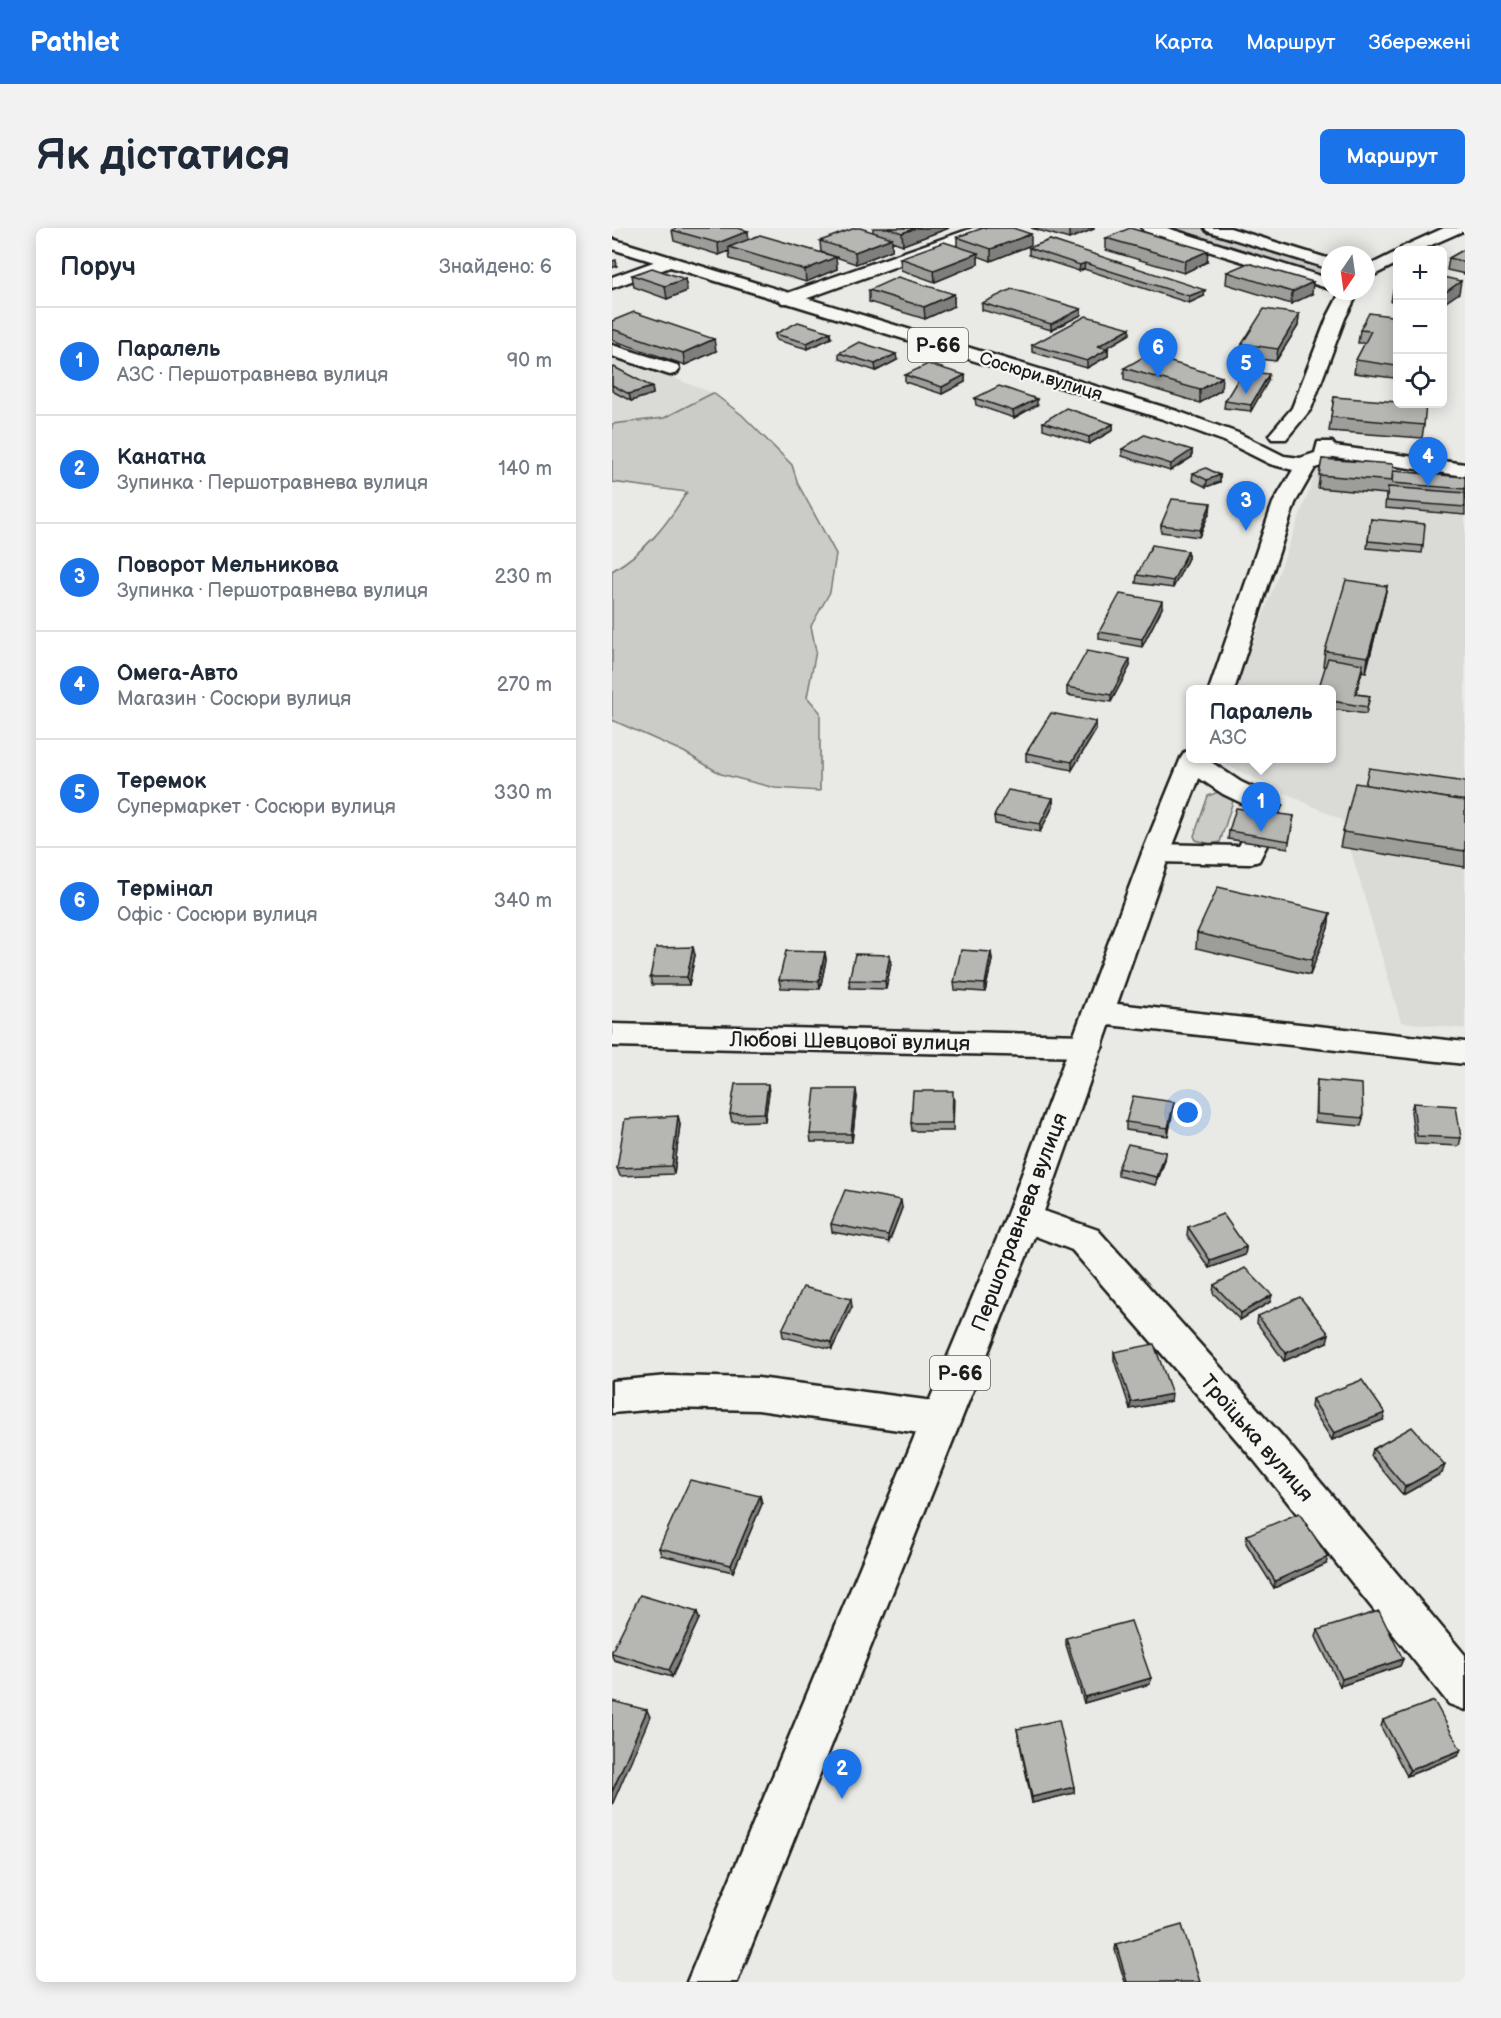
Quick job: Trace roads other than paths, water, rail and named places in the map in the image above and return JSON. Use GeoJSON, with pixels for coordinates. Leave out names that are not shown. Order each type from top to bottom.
{"type":"FeatureCollection","features":[{"type":"Feature","properties":{"kind":"main road"},"geometry":{"type":"LineString","coordinates":[[788,299],[988,228]]}},
{"type":"Feature","properties":{"kind":"main road"},"geometry":{"type":"LineString","coordinates":[[1150,228],[1321,282]]}},
{"type":"Feature","properties":{"kind":"main road"},"geometry":{"type":"LineString","coordinates":[[1213,228],[1321,261]]}},
{"type":"Feature","properties":{"kind":"main road"},"geometry":{"type":"LineString","coordinates":[[1417,246],[1457,228]]}},
{"type":"Feature","properties":{"kind":"main road","name":"Сосюри вулиця"},"geometry":{"type":"LineString","coordinates":[[612,244],[1170,415],[1226,435],[1263,454],[1285,462],[1308,462]]}},
{"type":"Feature","properties":{"kind":"main road"},"geometry":{"type":"LineString","coordinates":[[1375,269],[1393,259]]}},
{"type":"Feature","properties":{"kind":"main road"},"geometry":{"type":"LineString","coordinates":[[612,283],[667,261]]}},
{"type":"Feature","properties":{"kind":"main road"},"geometry":{"type":"LineString","coordinates":[[1223,685],[1284,503],[1308,462],[1321,458],[1316,432],[1336,318],[1345,300]]}},
{"type":"Feature","properties":{"kind":"main road"},"geometry":{"type":"LineString","coordinates":[[612,350],[670,369]]}},
{"type":"Feature","properties":{"kind":"main road"},"geometry":{"type":"LineString","coordinates":[[1279,435],[1306,436],[1316,432]]}},
{"type":"Feature","properties":{"kind":"main road"},"geometry":{"type":"LineString","coordinates":[[1284,503],[1260,448],[1264,440],[1279,435],[1316,432],[1465,470]]}},
{"type":"Feature","properties":{"kind":"main road","name":"Першотравнева вулиця"},"geometry":{"type":"LineString","coordinates":[[712,1982],[1024,1217],[1156,853],[1193,763]]}},
{"type":"Feature","properties":{"kind":"main road"},"geometry":{"type":"LineString","coordinates":[[1156,853],[1249,855],[1267,805],[1233,788],[1198,763]]}},
{"type":"Feature","properties":{"kind":"main road","name":"Любові Шевцової вулиця"},"geometry":{"type":"LineString","coordinates":[[612,1035],[1093,1030],[1465,1053]]}},
{"type":"Feature","properties":{"kind":"main road","name":"Троїцька вулиця"},"geometry":{"type":"LineString","coordinates":[[1024,1217],[1085,1240],[1268,1448],[1465,1689]]}},
{"type":"Feature","properties":{"kind":"main road"},"geometry":{"type":"LineString","coordinates":[[612,1397],[668,1392],[758,1394],[941,1419]]}},
{"type":"Feature","properties":{"kind":"place","name":"Термінал"},"geometry":{"type":"Point","coordinates":[1158,378]}},
{"type":"Feature","properties":{"kind":"place","name":"Теремок"},"geometry":{"type":"Point","coordinates":[1246,394]}},
{"type":"Feature","properties":{"kind":"place","name":"Омега-Авто"},"geometry":{"type":"Point","coordinates":[1428,487]}},
{"type":"Feature","properties":{"kind":"place","name":"Поворот Мельникова"},"geometry":{"type":"Point","coordinates":[1246,531]}},
{"type":"Feature","properties":{"kind":"place","name":"Паралель"},"geometry":{"type":"Point","coordinates":[1261,832]}},
{"type":"Feature","properties":{"kind":"place","name":"Канатна"},"geometry":{"type":"Point","coordinates":[842,1799]}}]}
